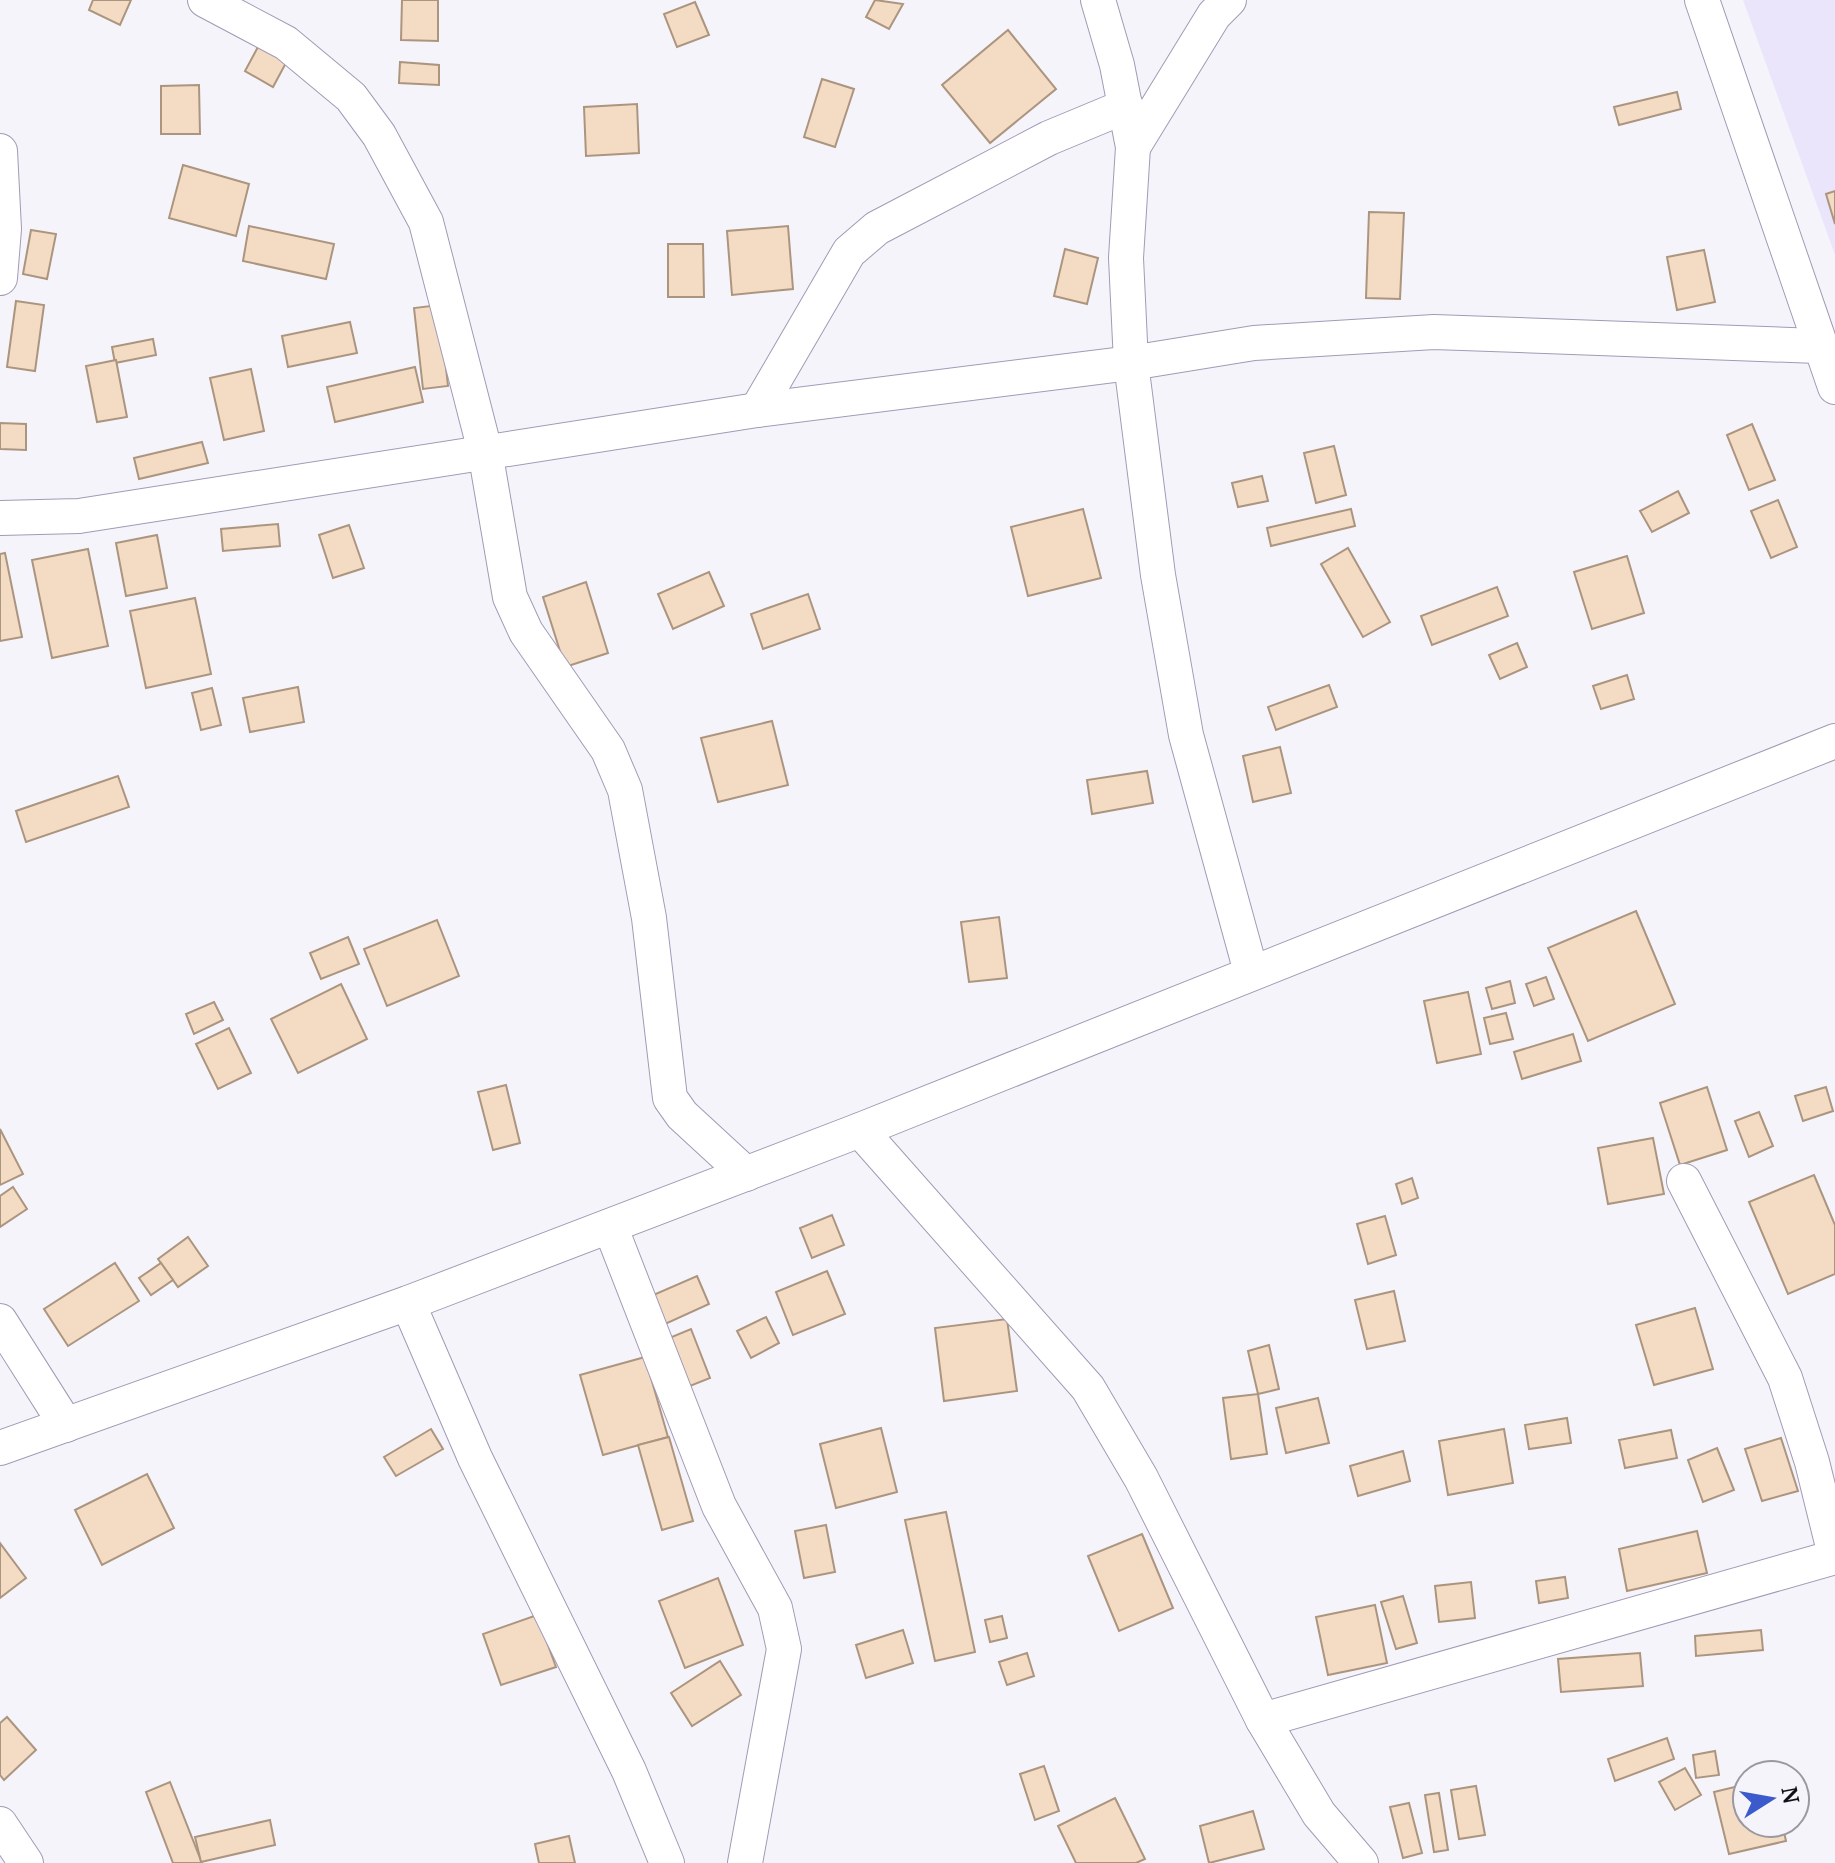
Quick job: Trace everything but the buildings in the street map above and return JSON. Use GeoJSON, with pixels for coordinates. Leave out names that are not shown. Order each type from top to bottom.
{"type":"FeatureCollection","features":[{"type":"Feature","properties":{"kind":"street"},"geometry":{"type":"LineString","coordinates":[[205,0],[286,43],[351,97],[379,135],[426,222],[485,451],[510,597],[526,632],[608,750],[625,790],[649,918],[670,1098],[682,1115],[746,1174]]}},
{"type":"Feature","properties":{"kind":"street"},"geometry":{"type":"LineString","coordinates":[[1098,0],[1126,106],[1133,147],[1126,258],[1131,363],[1158,575],[1186,735],[1251,972]]}},
{"type":"Feature","properties":{"kind":"street"},"geometry":{"type":"LineString","coordinates":[[1133,147],[1214,15],[1229,0]]}},
{"type":"Feature","properties":{"kind":"street"},"geometry":{"type":"LineString","coordinates":[[1702,0],[1818,346],[1835,387]]}},
{"type":"Feature","properties":{"kind":"street"},"geometry":{"type":"LineString","coordinates":[[757,410],[849,252],[877,228],[917,204],[1049,138],[1126,106]]}},
{"type":"Feature","properties":{"kind":"street"},"geometry":{"type":"LineString","coordinates":[[0,151],[4,229],[0,278]]}},
{"type":"Feature","properties":{"kind":"street"},"geometry":{"type":"LineString","coordinates":[[0,518],[79,516],[757,410],[1131,363],[1254,343],[1434,332],[1818,346]]}},
{"type":"Feature","properties":{"kind":"street"},"geometry":{"type":"LineString","coordinates":[[0,1448],[408,1303],[746,1174],[1835,741]]}},
{"type":"Feature","properties":{"kind":"street"},"geometry":{"type":"LineString","coordinates":[[860,1130],[1088,1388],[1141,1478],[1263,1720],[1319,1814],[1361,1863]]}},
{"type":"Feature","properties":{"kind":"street"},"geometry":{"type":"LineString","coordinates":[[1263,1720],[1835,1556],[1812,1462],[1785,1378],[1735,1273],[1684,1181]]}},
{"type":"Feature","properties":{"kind":"street"},"geometry":{"type":"LineString","coordinates":[[610,1226],[719,1506],[755,1568],[782,1628],[784,1649],[745,1863]]}},
{"type":"Feature","properties":{"kind":"street"},"geometry":{"type":"LineString","coordinates":[[408,1303],[475,1458],[629,1771],[667,1863]]}},
{"type":"Feature","properties":{"kind":"street"},"geometry":{"type":"LineString","coordinates":[[0,1321],[66,1425]]}},
{"type":"Feature","properties":{"kind":"street"},"geometry":{"type":"LineString","coordinates":[[0,1824],[26,1863]]}},
{"type":"Feature","properties":{"kind":"shaded area"},"geometry":{"type":"Polygon","coordinates":[[[1743,0],[1835,0],[1835,255],[1743,0]]]}}]}
